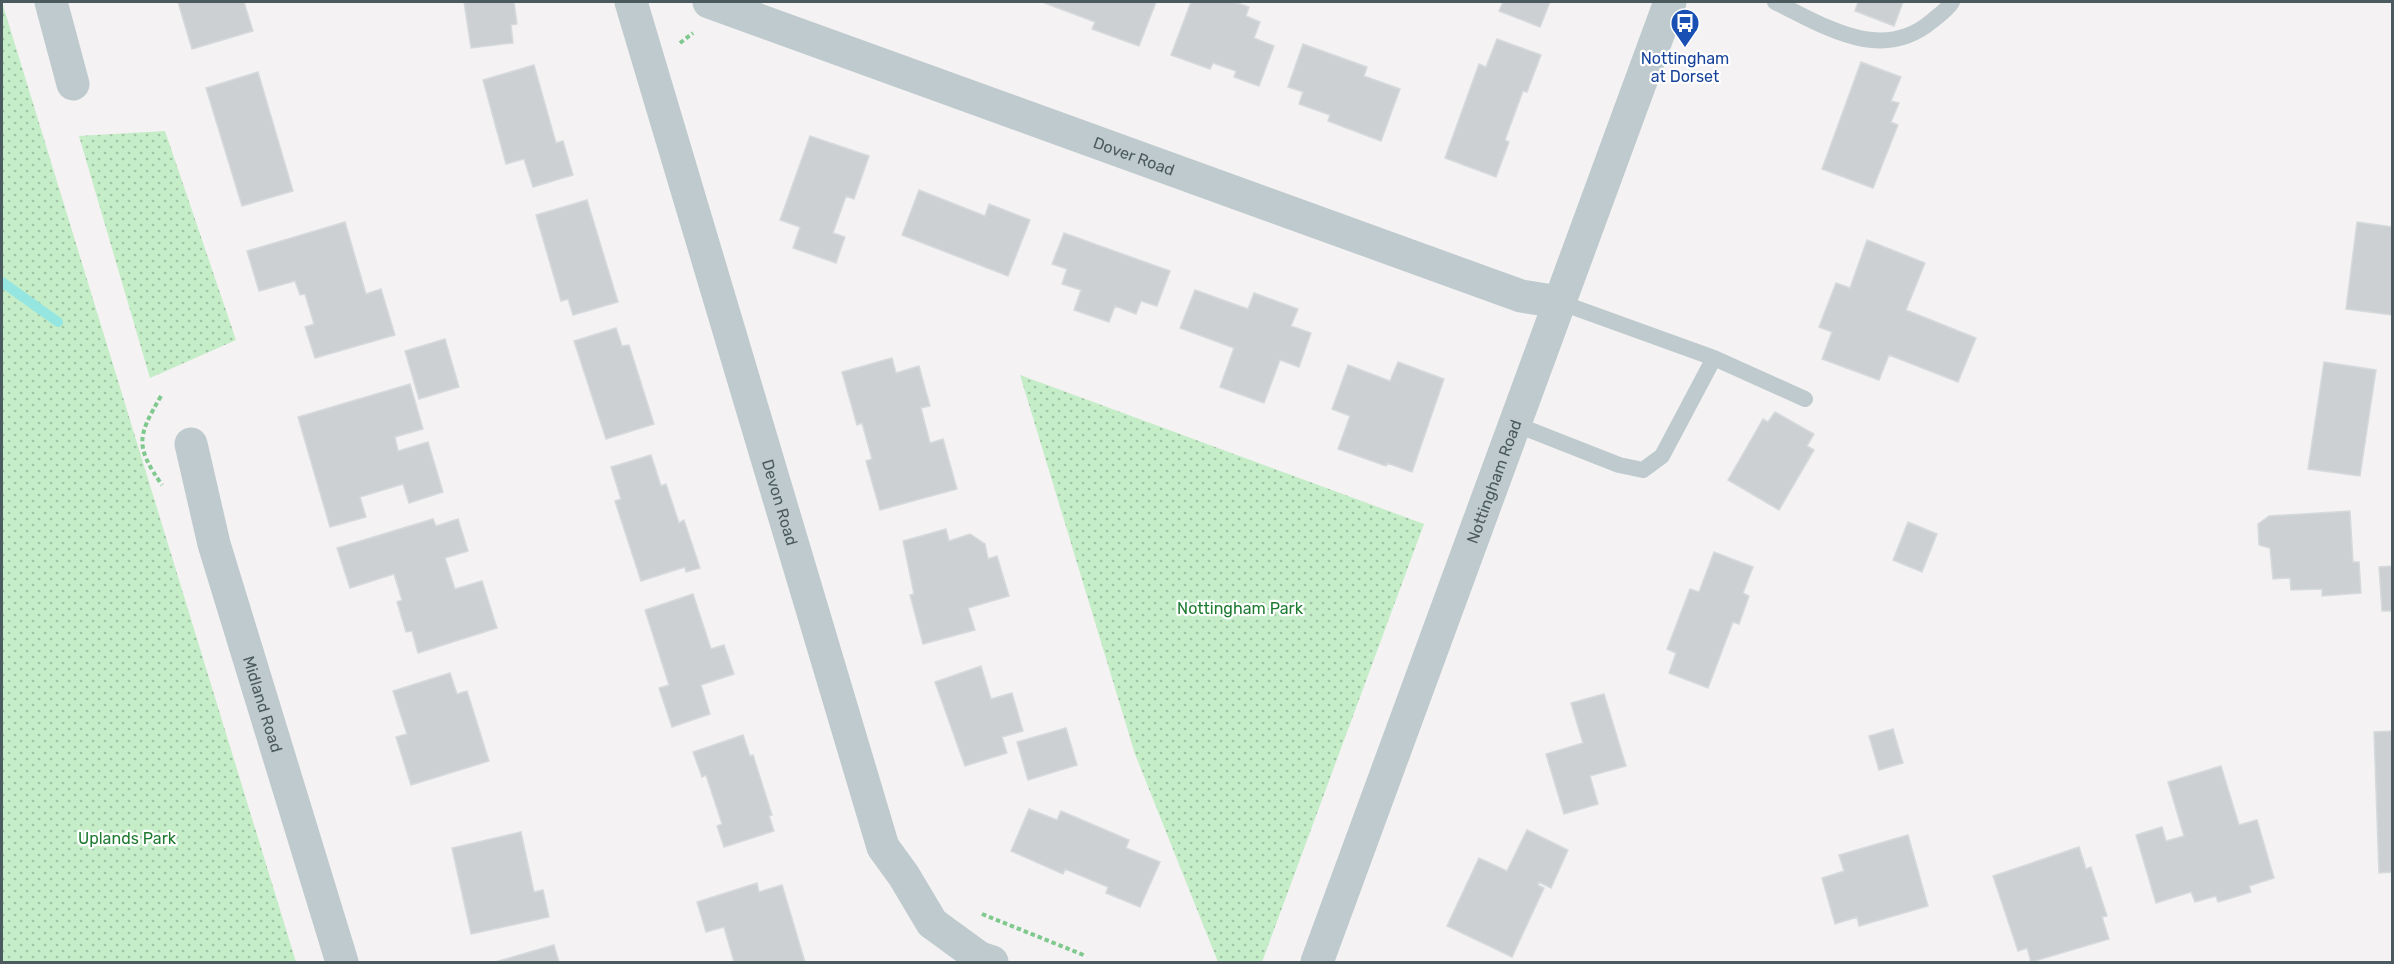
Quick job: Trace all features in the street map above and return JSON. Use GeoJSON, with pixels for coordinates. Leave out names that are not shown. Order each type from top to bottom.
{"type":"FeatureCollection","features":[{"type":"Feature","properties":{"kind":"street"},"geometry":{"type":"LineString","coordinates":[[51,2],[73,84]]}},
{"type":"Feature","properties":{"kind":"street","name":"Devon Road"},"geometry":{"type":"LineString","coordinates":[[631,2],[883,847],[904,876],[932,923],[980,958],[992,963]]}},
{"type":"Feature","properties":{"kind":"street","name":"Nottingham Road"},"geometry":{"type":"LineString","coordinates":[[1317,963],[1670,2]]}},
{"type":"Feature","properties":{"kind":"street","name":"Dover Road"},"geometry":{"type":"LineString","coordinates":[[703,16],[1521,296],[1559,302]]}},
{"type":"Feature","properties":{"kind":"street","name":"Midland Road"},"geometry":{"type":"LineString","coordinates":[[191,444],[214,544],[342,963]]}},
{"type":"Feature","properties":{"kind":"lane"},"geometry":{"type":"LineString","coordinates":[[1776,2],[1843,36],[1879,40],[1916,35],[1952,2]]}},
{"type":"Feature","properties":{"kind":"lane"},"geometry":{"type":"LineString","coordinates":[[1559,302],[1714,358],[1804,399]]}},
{"type":"Feature","properties":{"kind":"lane"},"geometry":{"type":"LineString","coordinates":[[1515,424],[1619,465],[1643,470],[1662,456],[1714,358]]}},
{"type":"Feature","properties":{"kind":"path"},"geometry":{"type":"LineString","coordinates":[[678,45],[703,16]]}},
{"type":"Feature","properties":{"kind":"path"},"geometry":{"type":"LineString","coordinates":[[975,908],[1086,956]]}},
{"type":"Feature","properties":{"kind":"green space","name":"Uplands Park"},"geometry":{"type":"Polygon","coordinates":[[[2,2],[296,962],[2,962],[2,2]]]}},
{"type":"Feature","properties":{"kind":"green space"},"geometry":{"type":"Polygon","coordinates":[[[165,131],[236,340],[150,378],[79,136],[165,131]]]}},
{"type":"Feature","properties":{"kind":"green space","name":"Nottingham Park"},"geometry":{"type":"Polygon","coordinates":[[[1020,375],[1424,524],[1262,962],[1218,962],[1135,754],[1020,375]]]}},
{"type":"Feature","properties":{"kind":"building"},"geometry":{"type":"Polygon","coordinates":[[[178,2],[244,2],[253,31],[192,49],[178,2]]]}},
{"type":"Feature","properties":{"kind":"building"},"geometry":{"type":"Polygon","coordinates":[[[464,2],[514,2],[517,24],[511,25],[513,43],[471,48],[464,2]]]}},
{"type":"Feature","properties":{"kind":"building"},"geometry":{"type":"Polygon","coordinates":[[[1042,2],[1156,2],[1139,46],[1092,29],[1095,22],[1042,2]]]}},
{"type":"Feature","properties":{"kind":"building"},"geometry":{"type":"Polygon","coordinates":[[[1191,2],[1234,2],[1249,7],[1246,16],[1260,22],[1254,38],[1274,46],[1259,86],[1234,77],[1236,71],[1213,63],[1210,69],[1171,55],[1191,2]]]}},
{"type":"Feature","properties":{"kind":"building"},"geometry":{"type":"Polygon","coordinates":[[[1503,2],[1550,2],[1540,27],[1499,11],[1503,2]]]}},
{"type":"Feature","properties":{"kind":"building"},"geometry":{"type":"Polygon","coordinates":[[[1858,2],[1903,2],[1894,26],[1855,11],[1858,2]]]}},
{"type":"Feature","properties":{"kind":"building"},"geometry":{"type":"Polygon","coordinates":[[[1497,39],[1541,55],[1527,92],[1523,91],[1505,140],[1509,142],[1496,177],[1445,158],[1479,64],[1486,67],[1497,39]]]}},
{"type":"Feature","properties":{"kind":"building"},"geometry":{"type":"Polygon","coordinates":[[[1303,44],[1367,67],[1364,76],[1400,89],[1381,141],[1328,121],[1330,115],[1299,104],[1303,92],[1288,87],[1303,44]]]}},
{"type":"Feature","properties":{"kind":"building"},"geometry":{"type":"Polygon","coordinates":[[[1861,62],[1901,77],[1891,101],[1899,103],[1891,122],[1898,125],[1873,188],[1822,169],[1861,62]]]}},
{"type":"Feature","properties":{"kind":"building"},"geometry":{"type":"Polygon","coordinates":[[[534,65],[556,143],[563,141],[573,175],[533,187],[524,159],[506,164],[483,80],[534,65]]]}},
{"type":"Feature","properties":{"kind":"building"},"geometry":{"type":"Polygon","coordinates":[[[258,72],[293,191],[242,206],[206,88],[258,72]]]}},
{"type":"Feature","properties":{"kind":"building"},"geometry":{"type":"Polygon","coordinates":[[[810,136],[869,156],[854,199],[846,196],[833,233],[845,237],[836,263],[793,248],[800,227],[780,220],[810,136]]]}},
{"type":"Feature","properties":{"kind":"building"},"geometry":{"type":"Polygon","coordinates":[[[919,190],[985,216],[989,204],[1030,220],[1008,276],[902,235],[919,190]]]}},
{"type":"Feature","properties":{"kind":"building"},"geometry":{"type":"Polygon","coordinates":[[[587,200],[618,302],[573,315],[568,299],[561,301],[536,215],[587,200]]]}},
{"type":"Feature","properties":{"kind":"building"},"geometry":{"type":"Polygon","coordinates":[[[345,222],[366,294],[381,289],[395,335],[315,358],[305,327],[314,324],[305,294],[300,295],[295,281],[259,291],[247,251],[345,222]]]}},
{"type":"Feature","properties":{"kind":"building"},"geometry":{"type":"Polygon","coordinates":[[[2357,222],[2392,227],[2392,315],[2346,309],[2357,222]]]}},
{"type":"Feature","properties":{"kind":"building"},"geometry":{"type":"Polygon","coordinates":[[[1064,233],[1170,271],[1157,306],[1141,301],[1136,314],[1115,306],[1109,322],[1074,310],[1081,290],[1062,284],[1067,269],[1052,264],[1064,233]]]}},
{"type":"Feature","properties":{"kind":"building"},"geometry":{"type":"Polygon","coordinates":[[[1867,240],[1925,263],[1906,310],[1976,338],[1958,382],[1889,355],[1879,380],[1822,359],[1832,332],[1819,327],[1836,283],[1850,288],[1867,240]]]}},
{"type":"Feature","properties":{"kind":"building"},"geometry":{"type":"Polygon","coordinates":[[[1195,290],[1248,309],[1254,293],[1298,309],[1291,326],[1311,333],[1299,367],[1280,360],[1264,403],[1220,387],[1234,348],[1180,328],[1195,290]]]}},
{"type":"Feature","properties":{"kind":"building"},"geometry":{"type":"Polygon","coordinates":[[[616,328],[622,346],[629,345],[654,424],[606,439],[574,341],[616,328]]]}},
{"type":"Feature","properties":{"kind":"building"},"geometry":{"type":"Polygon","coordinates":[[[445,339],[459,387],[419,399],[405,351],[445,339]]]}},
{"type":"Feature","properties":{"kind":"building"},"geometry":{"type":"Polygon","coordinates":[[[892,358],[896,373],[919,366],[930,406],[921,408],[930,443],[943,439],[957,489],[880,510],[866,461],[872,459],[862,423],[857,425],[842,372],[892,358]]]}},
{"type":"Feature","properties":{"kind":"building"},"geometry":{"type":"Polygon","coordinates":[[[1398,362],[1444,379],[1412,472],[1387,463],[1386,466],[1338,449],[1350,416],[1332,409],[1348,365],[1390,381],[1398,362]]]}},
{"type":"Feature","properties":{"kind":"building"},"geometry":{"type":"Polygon","coordinates":[[[2324,362],[2376,370],[2360,476],[2308,469],[2324,362]]]}},
{"type":"Feature","properties":{"kind":"building"},"geometry":{"type":"Polygon","coordinates":[[[410,384],[423,429],[395,437],[398,451],[428,442],[443,492],[409,503],[403,484],[360,497],[366,517],[330,527],[298,417],[410,384]]]}},
{"type":"Feature","properties":{"kind":"building"},"geometry":{"type":"Polygon","coordinates":[[[1775,412],[1814,434],[1807,446],[1814,450],[1779,510],[1728,480],[1763,419],[1768,422],[1775,412]]]}},
{"type":"Feature","properties":{"kind":"building"},"geometry":{"type":"Polygon","coordinates":[[[651,455],[661,486],[666,484],[679,523],[684,520],[700,568],[686,572],[685,567],[641,581],[615,501],[621,499],[611,467],[651,455]]]}},
{"type":"Feature","properties":{"kind":"building"},"geometry":{"type":"Polygon","coordinates":[[[2350,511],[2353,562],[2359,562],[2361,593],[2322,596],[2322,589],[2291,590],[2290,578],[2273,579],[2270,548],[2259,545],[2258,524],[2269,516],[2350,511]]]}},
{"type":"Feature","properties":{"kind":"building"},"geometry":{"type":"Polygon","coordinates":[[[433,519],[436,526],[458,519],[468,551],[445,558],[455,589],[482,581],[497,628],[418,653],[412,631],[406,632],[397,602],[402,600],[394,574],[350,588],[337,548],[433,519]]]}},
{"type":"Feature","properties":{"kind":"building"},"geometry":{"type":"Polygon","coordinates":[[[1908,522],[1937,534],[1922,572],[1893,560],[1908,522]]]}},
{"type":"Feature","properties":{"kind":"building"},"geometry":{"type":"Polygon","coordinates":[[[946,529],[949,541],[970,534],[985,544],[988,559],[997,556],[1009,596],[968,608],[975,630],[923,644],[910,595],[914,594],[903,541],[946,529]]]}},
{"type":"Feature","properties":{"kind":"building"},"geometry":{"type":"Polygon","coordinates":[[[1714,552],[1753,567],[1743,593],[1749,596],[1739,624],[1733,622],[1708,688],[1669,673],[1676,653],[1667,649],[1690,589],[1699,592],[1714,552]]]}},
{"type":"Feature","properties":{"kind":"building"},"geometry":{"type":"Polygon","coordinates":[[[2392,566],[2392,611],[2382,611],[2379,567],[2392,566]]]}},
{"type":"Feature","properties":{"kind":"building"},"geometry":{"type":"Polygon","coordinates":[[[693,594],[711,649],[724,645],[734,674],[701,685],[710,714],[672,727],[659,688],[669,685],[645,610],[693,594]]]}},
{"type":"Feature","properties":{"kind":"building"},"geometry":{"type":"Polygon","coordinates":[[[981,666],[991,699],[1012,693],[1023,731],[1002,737],[1007,753],[965,766],[935,682],[981,666]]]}},
{"type":"Feature","properties":{"kind":"building"},"geometry":{"type":"Polygon","coordinates":[[[450,673],[457,694],[467,691],[489,761],[411,785],[396,737],[407,734],[393,691],[450,673]]]}},
{"type":"Feature","properties":{"kind":"building"},"geometry":{"type":"Polygon","coordinates":[[[1604,694],[1626,766],[1590,776],[1598,804],[1564,814],[1546,754],[1583,743],[1571,703],[1604,694]]]}},
{"type":"Feature","properties":{"kind":"building"},"geometry":{"type":"Polygon","coordinates":[[[1066,728],[1077,765],[1028,780],[1017,742],[1066,728]]]}},
{"type":"Feature","properties":{"kind":"building"},"geometry":{"type":"Polygon","coordinates":[[[1893,729],[1903,763],[1879,770],[1869,736],[1893,729]]]}},
{"type":"Feature","properties":{"kind":"building"},"geometry":{"type":"Polygon","coordinates":[[[2392,731],[2392,872],[2379,873],[2374,732],[2392,731]]]}},
{"type":"Feature","properties":{"kind":"building"},"geometry":{"type":"Polygon","coordinates":[[[743,735],[750,756],[753,755],[772,815],[769,816],[774,831],[724,847],[717,826],[722,824],[706,775],[702,777],[693,752],[743,735]]]}},
{"type":"Feature","properties":{"kind":"building"},"geometry":{"type":"Polygon","coordinates":[[[2221,766],[2239,825],[2257,820],[2274,878],[2249,886],[2251,892],[2218,902],[2216,896],[2195,902],[2191,892],[2156,903],[2136,835],[2162,827],[2166,841],[2184,836],[2168,782],[2221,766]]]}},
{"type":"Feature","properties":{"kind":"building"},"geometry":{"type":"Polygon","coordinates":[[[1029,809],[1057,820],[1061,811],[1129,840],[1126,848],[1160,862],[1140,907],[1106,893],[1108,887],[1065,869],[1063,874],[1011,851],[1029,809]]]}},
{"type":"Feature","properties":{"kind":"building"},"geometry":{"type":"Polygon","coordinates":[[[1527,830],[1568,850],[1551,888],[1539,882],[1538,885],[1544,888],[1512,957],[1447,926],[1479,858],[1507,871],[1527,830]]]}},
{"type":"Feature","properties":{"kind":"building"},"geometry":{"type":"Polygon","coordinates":[[[521,832],[534,892],[543,890],[549,917],[471,934],[452,848],[521,832]]]}},
{"type":"Feature","properties":{"kind":"building"},"geometry":{"type":"Polygon","coordinates":[[[1908,835],[1928,906],[1859,926],[1857,917],[1835,924],[1822,878],[1844,871],[1839,855],[1908,835]]]}},
{"type":"Feature","properties":{"kind":"building"},"geometry":{"type":"Polygon","coordinates":[[[2079,847],[2086,869],[2091,867],[2107,916],[2102,917],[2109,939],[2031,962],[2027,948],[2018,951],[1993,876],[2079,847]]]}},
{"type":"Feature","properties":{"kind":"building"},"geometry":{"type":"Polygon","coordinates":[[[757,883],[759,892],[782,885],[805,962],[734,962],[724,927],[706,932],[697,902],[757,883]]]}},
{"type":"Feature","properties":{"kind":"building"},"geometry":{"type":"Polygon","coordinates":[[[554,945],[559,962],[495,962],[554,945]]]}},
{"type":"Feature","properties":{"kind":"waterway"},"geometry":{"type":"LineString","coordinates":[[2,282],[58,322]]}},
{"type":"Feature","properties":{"kind":"place","name":"Nottingham at Dorset"},"geometry":{"type":"Point","coordinates":[1685,48]}}]}
